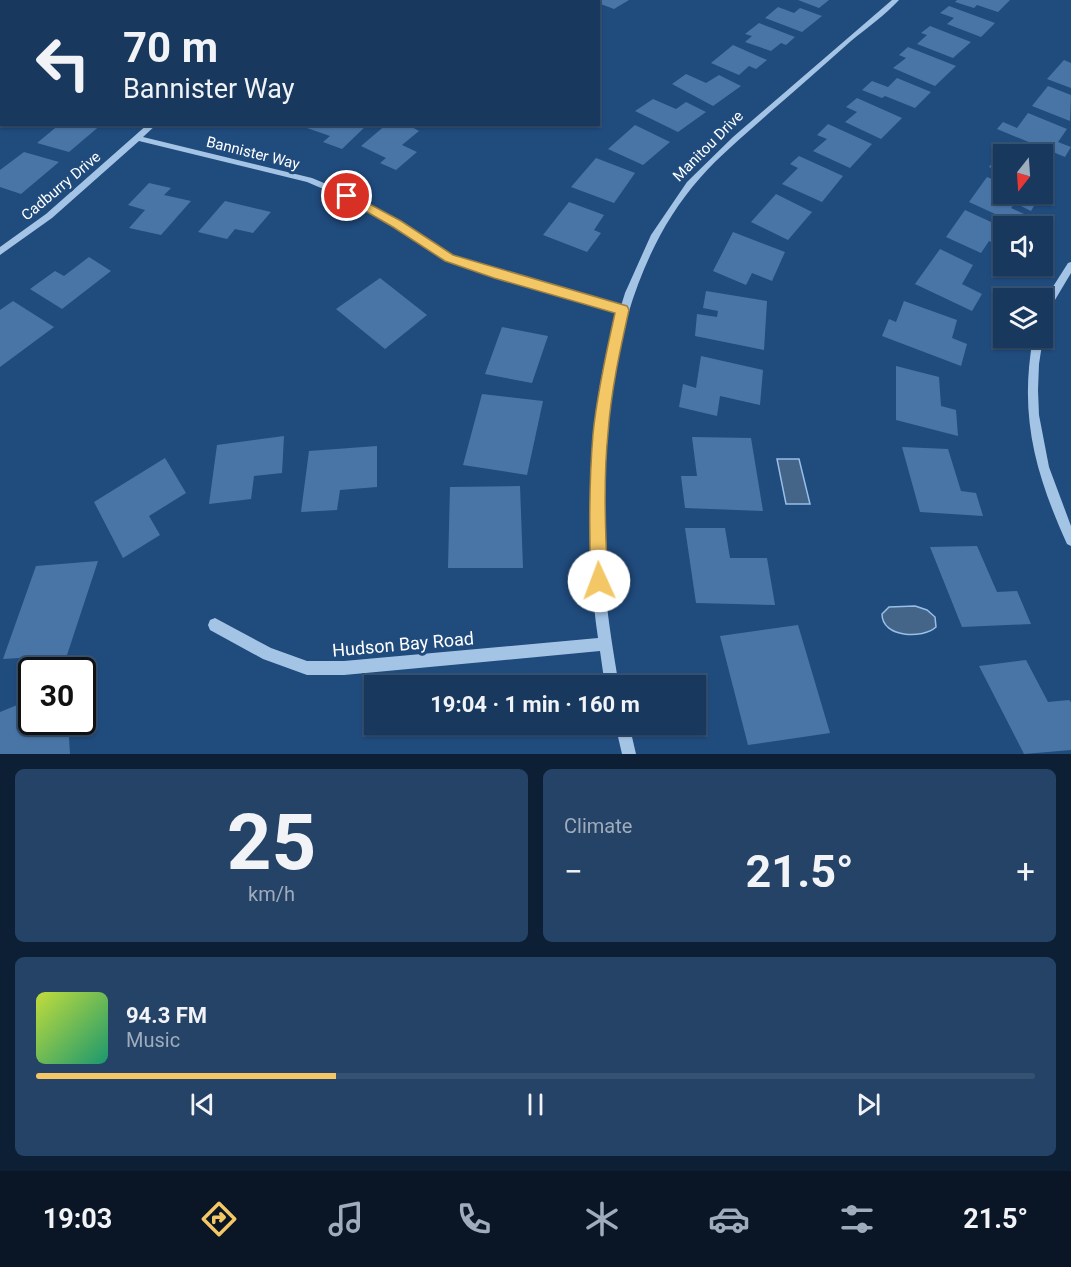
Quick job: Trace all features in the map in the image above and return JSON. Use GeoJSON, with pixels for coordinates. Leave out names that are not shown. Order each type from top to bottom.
{"type":"FeatureCollection","features":[{"type":"Feature","properties":{"kind":"street","name":"Manitou Drive"},"geometry":{"type":"LineString","coordinates":[[610,675],[604,644],[597,524],[598,471],[602,420],[622,310],[647,252],[689,185],[723,150],[896,0]]}},
{"type":"Feature","properties":{"kind":"street","name":"Cadburry Drive"},"geometry":{"type":"LineString","coordinates":[[0,252],[49,216],[151,126]]}},
{"type":"Feature","properties":{"kind":"street","name":"Bannister Way"},"geometry":{"type":"LineString","coordinates":[[138,138],[309,180],[359,201],[449,258],[494,274],[622,310]]}},
{"type":"Feature","properties":{"kind":"street"},"geometry":{"type":"LineString","coordinates":[[1053,295],[1071,265]]}},
{"type":"Feature","properties":{"kind":"street"},"geometry":{"type":"LineString","coordinates":[[1036,348],[1032,375],[1032,412],[1044,472],[1071,540]]}},
{"type":"Feature","properties":{"kind":"street","name":"Hudson Bay Road"},"geometry":{"type":"LineString","coordinates":[[215,625],[268,654],[307,668],[344,668],[604,644]]}},
{"type":"Feature","properties":{"kind":"street"},"geometry":{"type":"LineString","coordinates":[[625,735],[629,754]]}},
{"type":"Feature","properties":{"kind":"water"},"geometry":{"type":"Polygon","coordinates":[[[777,459],[799,459],[810,504],[786,504],[777,459]]]}},
{"type":"Feature","properties":{"kind":"water"},"geometry":{"type":"Polygon","coordinates":[[[915,606],[927,610],[935,617],[936,627],[922,633],[904,634],[889,628],[884,622],[882,614],[889,607],[915,606]]]}},
{"type":"Feature","properties":{"kind":"building"},"geometry":{"type":"Polygon","coordinates":[[[600,0],[629,0],[614,9],[600,4],[600,0]]]}},
{"type":"Feature","properties":{"kind":"building"},"geometry":{"type":"Polygon","coordinates":[[[798,0],[829,0],[819,8],[798,0]]]}},
{"type":"Feature","properties":{"kind":"building"},"geometry":{"type":"Polygon","coordinates":[[[957,0],[1010,0],[998,12],[977,5],[974,8],[955,2],[957,0]]]}},
{"type":"Feature","properties":{"kind":"building"},"geometry":{"type":"Polygon","coordinates":[[[949,6],[995,23],[981,37],[947,24],[954,18],[940,13],[949,6]]]}},
{"type":"Feature","properties":{"kind":"building"},"geometry":{"type":"Polygon","coordinates":[[[778,7],[794,13],[800,8],[822,16],[802,32],[765,18],[778,7]]]}},
{"type":"Feature","properties":{"kind":"building"},"geometry":{"type":"Polygon","coordinates":[[[759,23],[795,37],[786,45],[781,43],[771,51],[745,42],[752,36],[745,34],[759,23]]]}},
{"type":"Feature","properties":{"kind":"building"},"geometry":{"type":"Polygon","coordinates":[[[930,26],[971,42],[953,58],[917,44],[927,35],[921,33],[930,26]]]}},
{"type":"Feature","properties":{"kind":"building"},"geometry":{"type":"Polygon","coordinates":[[[733,45],[767,60],[756,69],[749,66],[739,75],[711,63],[733,45]]]}},
{"type":"Feature","properties":{"kind":"building"},"geometry":{"type":"Polygon","coordinates":[[[908,47],[956,66],[935,86],[893,68],[906,58],[899,55],[908,47]]]}},
{"type":"Feature","properties":{"kind":"building"},"geometry":{"type":"Polygon","coordinates":[[[1064,60],[1071,63],[1071,88],[1047,79],[1064,60]]]}},
{"type":"Feature","properties":{"kind":"building"},"geometry":{"type":"Polygon","coordinates":[[[686,74],[706,83],[719,75],[741,86],[713,106],[672,84],[686,74]]]}},
{"type":"Feature","properties":{"kind":"building"},"geometry":{"type":"Polygon","coordinates":[[[897,78],[931,92],[915,108],[862,90],[872,81],[888,87],[897,78]]]}},
{"type":"Feature","properties":{"kind":"building"},"geometry":{"type":"Polygon","coordinates":[[[1048,86],[1071,95],[1070,121],[1032,106],[1048,86]]]}},
{"type":"Feature","properties":{"kind":"building"},"geometry":{"type":"Polygon","coordinates":[[[857,98],[902,118],[881,139],[845,122],[857,112],[846,107],[857,98]]]}},
{"type":"Feature","properties":{"kind":"building"},"geometry":{"type":"Polygon","coordinates":[[[653,99],[676,109],[686,102],[706,112],[678,132],[635,111],[653,99]]]}},
{"type":"Feature","properties":{"kind":"building"},"geometry":{"type":"Polygon","coordinates":[[[1028,113],[1067,129],[1058,142],[1071,147],[1065,157],[1053,152],[1053,144],[1033,144],[997,129],[1003,122],[1017,128],[1028,113]]]}},
{"type":"Feature","properties":{"kind":"building"},"geometry":{"type":"Polygon","coordinates":[[[828,124],[872,144],[850,168],[813,151],[827,139],[817,135],[828,124]]]}},
{"type":"Feature","properties":{"kind":"building"},"geometry":{"type":"Polygon","coordinates":[[[635,125],[670,142],[643,165],[608,149],[635,125]]]}},
{"type":"Feature","properties":{"kind":"building"},"geometry":{"type":"Polygon","coordinates":[[[58,126],[100,126],[69,152],[37,143],[58,126]]]}},
{"type":"Feature","properties":{"kind":"building"},"geometry":{"type":"Polygon","coordinates":[[[309,126],[366,126],[342,149],[323,142],[330,136],[307,128],[309,126]]]}},
{"type":"Feature","properties":{"kind":"building"},"geometry":{"type":"Polygon","coordinates":[[[385,126],[410,126],[419,131],[402,145],[417,152],[396,170],[380,163],[386,158],[361,146],[385,126]]]}},
{"type":"Feature","properties":{"kind":"building"},"geometry":{"type":"Polygon","coordinates":[[[24,152],[59,162],[21,194],[0,187],[0,170],[24,152]]]}},
{"type":"Feature","properties":{"kind":"building"},"geometry":{"type":"Polygon","coordinates":[[[799,156],[843,176],[822,202],[782,184],[798,168],[790,164],[799,156]]]}},
{"type":"Feature","properties":{"kind":"building"},"geometry":{"type":"Polygon","coordinates":[[[596,158],[635,173],[614,203],[571,187],[596,158]]]}},
{"type":"Feature","properties":{"kind":"building"},"geometry":{"type":"Polygon","coordinates":[[[987,177],[993,179],[993,204],[1014,204],[1011,208],[1026,215],[999,216],[969,202],[987,177]]]}},
{"type":"Feature","properties":{"kind":"building"},"geometry":{"type":"Polygon","coordinates":[[[149,183],[171,188],[164,195],[191,201],[161,235],[129,228],[145,210],[128,205],[149,183]]]}},
{"type":"Feature","properties":{"kind":"building"},"geometry":{"type":"Polygon","coordinates":[[[776,194],[812,212],[788,240],[751,222],[776,194]]]}},
{"type":"Feature","properties":{"kind":"building"},"geometry":{"type":"Polygon","coordinates":[[[225,201],[271,212],[253,233],[235,229],[227,239],[198,232],[225,201]]]}},
{"type":"Feature","properties":{"kind":"building"},"geometry":{"type":"Polygon","coordinates":[[[569,202],[604,215],[594,230],[601,233],[587,252],[543,235],[569,202]]]}},
{"type":"Feature","properties":{"kind":"building"},"geometry":{"type":"Polygon","coordinates":[[[1017,204],[1035,204],[1031,211],[1017,204]]]}},
{"type":"Feature","properties":{"kind":"building"},"geometry":{"type":"Polygon","coordinates":[[[965,210],[993,223],[993,243],[989,241],[981,253],[946,237],[965,210]]]}},
{"type":"Feature","properties":{"kind":"building"},"geometry":{"type":"Polygon","coordinates":[[[733,232],[785,252],[772,281],[752,273],[746,285],[713,271],[733,232]]]}},
{"type":"Feature","properties":{"kind":"building"},"geometry":{"type":"Polygon","coordinates":[[[940,249],[973,265],[962,284],[982,294],[972,311],[915,284],[940,249]]]}},
{"type":"Feature","properties":{"kind":"building"},"geometry":{"type":"Polygon","coordinates":[[[89,257],[111,271],[62,309],[30,289],[55,271],[64,276],[89,257]]]}},
{"type":"Feature","properties":{"kind":"building"},"geometry":{"type":"Polygon","coordinates":[[[380,278],[427,315],[385,349],[336,309],[380,278]]]}},
{"type":"Feature","properties":{"kind":"building"},"geometry":{"type":"Polygon","coordinates":[[[706,291],[767,301],[764,350],[695,336],[697,314],[717,317],[718,311],[703,308],[706,291]]]}},
{"type":"Feature","properties":{"kind":"building"},"geometry":{"type":"Polygon","coordinates":[[[13,301],[54,327],[0,367],[0,310],[13,301]]]}},
{"type":"Feature","properties":{"kind":"building"},"geometry":{"type":"Polygon","coordinates":[[[904,301],[957,320],[952,338],[967,344],[961,366],[882,336],[889,319],[896,322],[904,301]]]}},
{"type":"Feature","properties":{"kind":"building"},"geometry":{"type":"Polygon","coordinates":[[[502,327],[548,336],[532,383],[485,374],[502,327]]]}},
{"type":"Feature","properties":{"kind":"building"},"geometry":{"type":"Polygon","coordinates":[[[701,356],[763,370],[760,405],[720,396],[717,416],[679,407],[683,384],[696,388],[701,356]]]}},
{"type":"Feature","properties":{"kind":"building"},"geometry":{"type":"Polygon","coordinates":[[[896,366],[939,377],[941,406],[956,410],[958,436],[896,420],[896,366]]]}},
{"type":"Feature","properties":{"kind":"building"},"geometry":{"type":"Polygon","coordinates":[[[482,394],[543,401],[527,475],[463,465],[482,394]]]}},
{"type":"Feature","properties":{"kind":"building"},"geometry":{"type":"Polygon","coordinates":[[[284,436],[282,473],[254,476],[251,499],[209,504],[217,445],[284,436]]]}},
{"type":"Feature","properties":{"kind":"building"},"geometry":{"type":"Polygon","coordinates":[[[692,437],[751,438],[763,511],[685,508],[681,476],[697,476],[692,437]]]}},
{"type":"Feature","properties":{"kind":"building"},"geometry":{"type":"Polygon","coordinates":[[[377,446],[377,487],[340,490],[337,510],[301,512],[309,451],[377,446]]]}},
{"type":"Feature","properties":{"kind":"building"},"geometry":{"type":"Polygon","coordinates":[[[902,447],[948,449],[961,491],[976,493],[983,516],[920,512],[902,447]]]}},
{"type":"Feature","properties":{"kind":"building"},"geometry":{"type":"Polygon","coordinates":[[[165,458],[186,493],[149,516],[160,535],[123,558],[94,502],[165,458]]]}},
{"type":"Feature","properties":{"kind":"building"},"geometry":{"type":"Polygon","coordinates":[[[520,486],[523,568],[448,568],[450,487],[520,486]]]}},
{"type":"Feature","properties":{"kind":"building"},"geometry":{"type":"Polygon","coordinates":[[[685,528],[725,528],[730,558],[767,558],[775,605],[696,603],[685,528]]]}},
{"type":"Feature","properties":{"kind":"building"},"geometry":{"type":"Polygon","coordinates":[[[977,546],[997,592],[1017,591],[1031,624],[962,627],[930,547],[977,546]]]}},
{"type":"Feature","properties":{"kind":"building"},"geometry":{"type":"Polygon","coordinates":[[[98,561],[67,655],[3,659],[36,566],[98,561]]]}},
{"type":"Feature","properties":{"kind":"building"},"geometry":{"type":"Polygon","coordinates":[[[798,625],[830,733],[748,745],[720,636],[798,625]]]}},
{"type":"Feature","properties":{"kind":"building"},"geometry":{"type":"Polygon","coordinates":[[[1026,660],[1048,702],[1069,700],[1071,702],[1071,750],[1024,754],[979,666],[1026,660]]]}},
{"type":"Feature","properties":{"kind":"building"},"geometry":{"type":"Polygon","coordinates":[[[18,705],[18,735],[69,735],[70,754],[0,754],[0,712],[18,705]]]}},
{"type":"Feature","properties":{"kind":"route"},"geometry":{"type":"LineString","coordinates":[[347,196],[397,224],[449,258],[494,274],[622,310],[600,433],[597,524],[599,581]]}}]}
